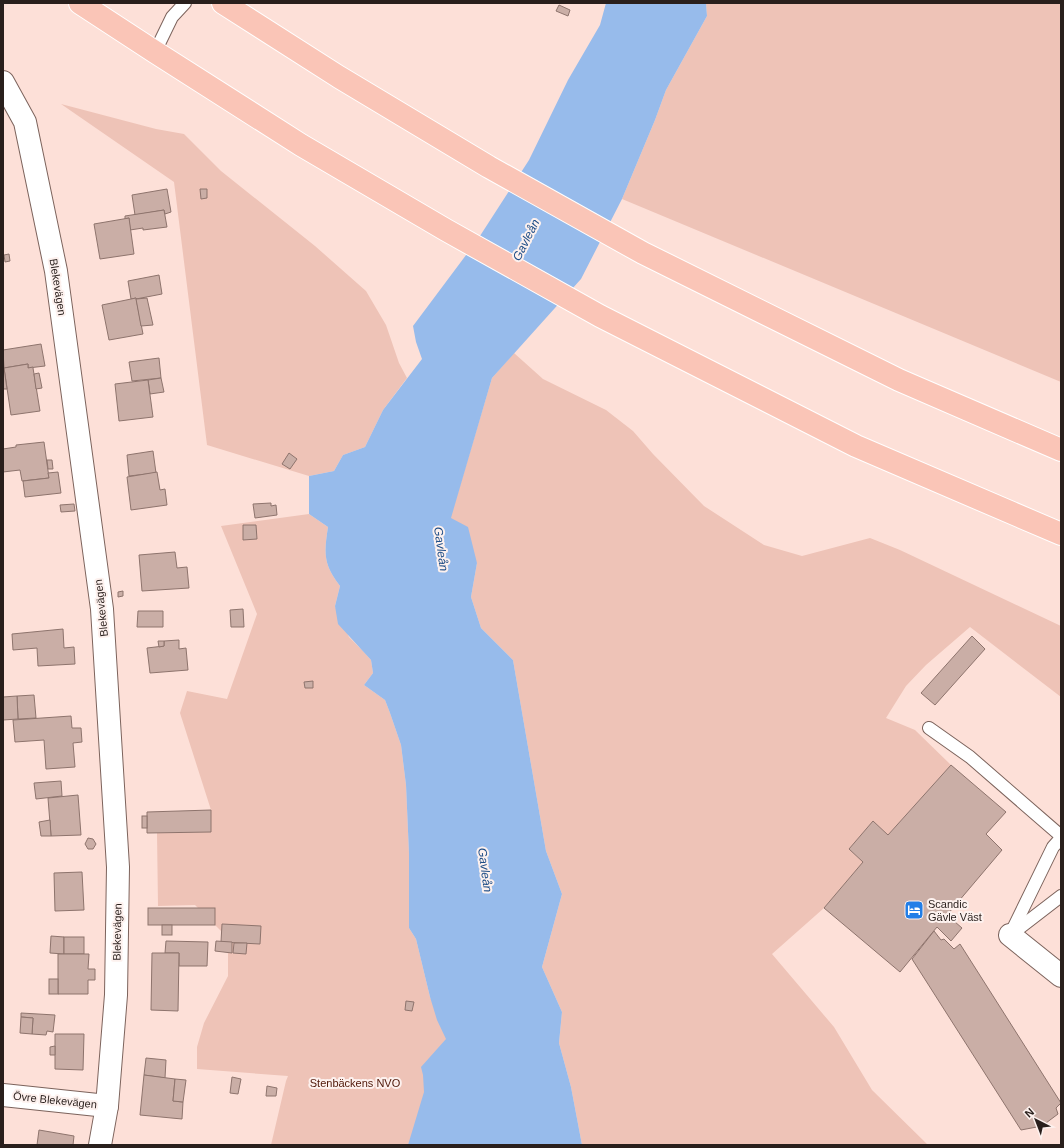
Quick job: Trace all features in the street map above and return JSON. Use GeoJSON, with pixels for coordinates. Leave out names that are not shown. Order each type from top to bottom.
{"type":"FeatureCollection","features":[{"type":"Feature","properties":{"kind":"highway"},"geometry":{"type":"LineString","coordinates":[[80,3],[154,52],[302,145],[446,230],[600,316],[856,446],[1061,534]]}},
{"type":"Feature","properties":{"kind":"highway"},"geometry":{"type":"LineString","coordinates":[[223,3],[339,78],[489,168],[643,253],[900,380],[1061,450]]}},
{"type":"Feature","properties":{"kind":"street","name":"Blekevägen"},"geometry":{"type":"LineString","coordinates":[[3,82],[25,122],[56,271],[102,608],[118,867],[116,995],[107,1106],[100,1145]]}},
{"type":"Feature","properties":{"kind":"street"},"geometry":{"type":"LineString","coordinates":[[1010,935],[1061,976]]}},
{"type":"Feature","properties":{"kind":"street","name":"Övre Blekevägen"},"geometry":{"type":"LineString","coordinates":[[3,1095],[107,1106]]}},
{"type":"Feature","properties":{"kind":"lane"},"geometry":{"type":"LineString","coordinates":[[154,52],[172,17],[184,3]]}},
{"type":"Feature","properties":{"kind":"lane"},"geometry":{"type":"LineString","coordinates":[[929,728],[970,757],[1061,837],[1053,847],[1010,935]]}},
{"type":"Feature","properties":{"kind":"lane"},"geometry":{"type":"LineString","coordinates":[[1010,935],[1061,896]]}},
{"type":"Feature","properties":{"kind":"green space"},"geometry":{"type":"Polygon","coordinates":[[[706,3],[1061,3],[1061,382],[622,199],[666,90],[707,16],[706,3]]]}},
{"type":"Feature","properties":{"kind":"green space"},"geometry":{"type":"Polygon","coordinates":[[[61,104],[156,129],[184,134],[221,171],[315,246],[366,291],[386,325],[399,363],[407,378],[383,410],[365,447],[343,455],[334,471],[309,476],[207,445],[174,182],[61,104]]]}},
{"type":"Feature","properties":{"kind":"green space"},"geometry":{"type":"Polygon","coordinates":[[[514,353],[543,379],[606,410],[633,431],[653,454],[704,506],[764,545],[802,556],[870,538],[900,550],[1061,626],[1061,697],[970,627],[926,665],[906,686],[886,718],[915,730],[951,765],[888,835],[873,821],[849,849],[863,862],[824,908],[772,954],[834,1027],[872,1090],[928,1145],[582,1145],[571,1087],[559,1043],[562,1012],[542,967],[562,894],[546,851],[513,660],[481,628],[471,597],[477,563],[450,519],[492,378],[514,353]]]}},
{"type":"Feature","properties":{"kind":"green space","name":"Stenbäckens NVO"},"geometry":{"type":"Polygon","coordinates":[[[309,514],[328,527],[326,558],[330,571],[340,586],[335,606],[349,637],[371,660],[373,673],[364,685],[385,700],[401,745],[406,785],[409,854],[409,928],[416,939],[430,997],[499,1145],[271,1145],[288,1076],[197,1069],[197,1047],[204,1023],[228,976],[228,954],[224,934],[195,905],[158,906],[157,833],[211,832],[211,810],[180,713],[187,691],[227,699],[257,614],[221,526],[309,514]]]}},
{"type":"Feature","properties":{"kind":"water","name":"Gavleån"},"geometry":{"type":"Polygon","coordinates":[[[606,3],[706,3],[707,16],[666,90],[622,199],[581,279],[492,378],[451,518],[468,527],[477,563],[471,597],[481,628],[513,660],[546,851],[562,894],[542,967],[562,1012],[559,1043],[571,1087],[582,1145],[408,1145],[424,1092],[421,1067],[446,1039],[437,1020],[430,997],[416,939],[409,928],[409,854],[406,785],[401,745],[385,700],[364,685],[373,673],[371,660],[338,624],[335,606],[340,586],[330,571],[326,558],[328,527],[309,514],[309,476],[334,471],[343,455],[365,447],[383,410],[422,359],[416,342],[413,326],[478,239],[529,160],[568,80],[600,25],[606,3]]]}},
{"type":"Feature","properties":{"kind":"building"},"geometry":{"type":"Polygon","coordinates":[[[559,5],[570,10],[568,16],[556,11],[559,5]]]}},
{"type":"Feature","properties":{"kind":"building"},"geometry":{"type":"Polygon","coordinates":[[[167,189],[171,212],[165,214],[164,210],[135,215],[132,195],[167,189]]]}},
{"type":"Feature","properties":{"kind":"building"},"geometry":{"type":"Polygon","coordinates":[[[200,189],[207,189],[207,198],[201,199],[200,189]]]}},
{"type":"Feature","properties":{"kind":"building"},"geometry":{"type":"Polygon","coordinates":[[[164,210],[167,227],[130,230],[129,218],[125,219],[125,216],[164,210]]]}},
{"type":"Feature","properties":{"kind":"building"},"geometry":{"type":"Polygon","coordinates":[[[129,218],[134,254],[100,259],[94,224],[129,218]]]}},
{"type":"Feature","properties":{"kind":"building"},"geometry":{"type":"Polygon","coordinates":[[[9,254],[10,261],[5,262],[4,255],[9,254]]]}},
{"type":"Feature","properties":{"kind":"building"},"geometry":{"type":"Polygon","coordinates":[[[159,275],[162,294],[131,299],[128,281],[159,275]]]}},
{"type":"Feature","properties":{"kind":"building"},"geometry":{"type":"Polygon","coordinates":[[[136,298],[143,334],[109,340],[102,305],[136,298]]]}},
{"type":"Feature","properties":{"kind":"building"},"geometry":{"type":"Polygon","coordinates":[[[147,298],[153,325],[141,326],[136,299],[147,298]]]}},
{"type":"Feature","properties":{"kind":"building"},"geometry":{"type":"Polygon","coordinates":[[[41,344],[45,366],[28,368],[28,364],[4,368],[3,350],[41,344]]]}},
{"type":"Feature","properties":{"kind":"building"},"geometry":{"type":"Polygon","coordinates":[[[159,358],[161,378],[132,381],[129,362],[159,358]]]}},
{"type":"Feature","properties":{"kind":"building"},"geometry":{"type":"Polygon","coordinates":[[[28,364],[28,368],[33,367],[40,411],[11,415],[4,368],[28,364]]]}},
{"type":"Feature","properties":{"kind":"building"},"geometry":{"type":"Polygon","coordinates":[[[4,368],[7,389],[3,389],[4,368]]]}},
{"type":"Feature","properties":{"kind":"building"},"geometry":{"type":"Polygon","coordinates":[[[39,373],[42,388],[36,389],[34,374],[39,373]]]}},
{"type":"Feature","properties":{"kind":"building"},"geometry":{"type":"Polygon","coordinates":[[[161,378],[164,392],[150,394],[148,380],[161,378]]]}},
{"type":"Feature","properties":{"kind":"building"},"geometry":{"type":"Polygon","coordinates":[[[148,380],[153,417],[119,421],[115,384],[148,380]]]}},
{"type":"Feature","properties":{"kind":"building"},"geometry":{"type":"Polygon","coordinates":[[[44,442],[49,478],[22,481],[20,470],[3,472],[3,449],[16,447],[16,445],[44,442]]]}},
{"type":"Feature","properties":{"kind":"building"},"geometry":{"type":"Polygon","coordinates":[[[153,451],[156,473],[129,476],[127,455],[153,451]]]}},
{"type":"Feature","properties":{"kind":"building"},"geometry":{"type":"Polygon","coordinates":[[[289,453],[297,459],[290,469],[282,464],[289,453]]]}},
{"type":"Feature","properties":{"kind":"building"},"geometry":{"type":"Polygon","coordinates":[[[47,460],[52,460],[53,469],[48,469],[47,460]]]}},
{"type":"Feature","properties":{"kind":"building"},"geometry":{"type":"Polygon","coordinates":[[[58,472],[61,493],[25,497],[23,481],[49,478],[48,473],[58,472]]]}},
{"type":"Feature","properties":{"kind":"building"},"geometry":{"type":"Polygon","coordinates":[[[157,472],[160,490],[165,489],[167,505],[131,510],[127,477],[157,472]]]}},
{"type":"Feature","properties":{"kind":"building"},"geometry":{"type":"Polygon","coordinates":[[[271,503],[271,506],[276,505],[277,515],[255,518],[253,504],[271,503]]]}},
{"type":"Feature","properties":{"kind":"building"},"geometry":{"type":"Polygon","coordinates":[[[74,504],[75,511],[61,512],[60,505],[74,504]]]}},
{"type":"Feature","properties":{"kind":"building"},"geometry":{"type":"Polygon","coordinates":[[[243,525],[256,525],[257,539],[243,540],[243,525]]]}},
{"type":"Feature","properties":{"kind":"building"},"geometry":{"type":"Polygon","coordinates":[[[175,552],[177,568],[187,567],[189,588],[142,591],[139,555],[175,552]]]}},
{"type":"Feature","properties":{"kind":"building"},"geometry":{"type":"Polygon","coordinates":[[[123,591],[123,596],[118,597],[118,592],[123,591]]]}},
{"type":"Feature","properties":{"kind":"building"},"geometry":{"type":"Polygon","coordinates":[[[243,609],[244,627],[231,627],[230,610],[243,609]]]}},
{"type":"Feature","properties":{"kind":"building"},"geometry":{"type":"Polygon","coordinates":[[[138,611],[163,611],[163,627],[137,627],[138,611]]]}},
{"type":"Feature","properties":{"kind":"building"},"geometry":{"type":"Polygon","coordinates":[[[63,629],[64,648],[74,647],[75,664],[38,666],[37,648],[13,650],[12,634],[63,629]]]}},
{"type":"Feature","properties":{"kind":"building"},"geometry":{"type":"Polygon","coordinates":[[[972,636],[985,649],[935,705],[921,693],[972,636]]]}},
{"type":"Feature","properties":{"kind":"building"},"geometry":{"type":"Polygon","coordinates":[[[179,640],[179,649],[186,648],[188,670],[150,673],[147,648],[164,646],[164,641],[179,640]]]}},
{"type":"Feature","properties":{"kind":"building"},"geometry":{"type":"Polygon","coordinates":[[[158,641],[164,641],[164,646],[159,647],[158,641]]]}},
{"type":"Feature","properties":{"kind":"building"},"geometry":{"type":"Polygon","coordinates":[[[313,681],[313,688],[305,688],[304,682],[313,681]]]}},
{"type":"Feature","properties":{"kind":"building"},"geometry":{"type":"Polygon","coordinates":[[[34,695],[36,718],[18,719],[17,696],[34,695]]]}},
{"type":"Feature","properties":{"kind":"building"},"geometry":{"type":"Polygon","coordinates":[[[17,696],[18,719],[3,720],[3,697],[17,696]]]}},
{"type":"Feature","properties":{"kind":"building"},"geometry":{"type":"Polygon","coordinates":[[[71,716],[72,728],[81,728],[82,742],[73,743],[75,767],[46,769],[44,740],[15,742],[13,720],[71,716]]]}},
{"type":"Feature","properties":{"kind":"building"},"geometry":{"type":"Polygon","coordinates":[[[951,765],[1006,812],[986,834],[1002,850],[947,915],[962,928],[951,941],[937,927],[900,972],[824,908],[863,862],[849,849],[873,821],[888,835],[951,765]]]}},
{"type":"Feature","properties":{"kind":"building"},"geometry":{"type":"Polygon","coordinates":[[[61,781],[62,796],[36,799],[34,783],[61,781]]]}},
{"type":"Feature","properties":{"kind":"building"},"geometry":{"type":"Polygon","coordinates":[[[78,795],[81,835],[51,836],[48,798],[78,795]]]}},
{"type":"Feature","properties":{"kind":"building"},"geometry":{"type":"Polygon","coordinates":[[[211,810],[211,832],[147,833],[147,812],[211,810]]]}},
{"type":"Feature","properties":{"kind":"building"},"geometry":{"type":"Polygon","coordinates":[[[142,816],[147,816],[147,828],[142,828],[142,816]]]}},
{"type":"Feature","properties":{"kind":"building"},"geometry":{"type":"Polygon","coordinates":[[[50,820],[51,836],[41,836],[39,822],[50,820]]]}},
{"type":"Feature","properties":{"kind":"building"},"geometry":{"type":"Polygon","coordinates":[[[88,838],[93,839],[96,844],[93,849],[88,849],[85,844],[88,838]]]}},
{"type":"Feature","properties":{"kind":"building"},"geometry":{"type":"Polygon","coordinates":[[[82,872],[84,910],[55,911],[54,873],[82,872]]]}},
{"type":"Feature","properties":{"kind":"building"},"geometry":{"type":"Polygon","coordinates":[[[148,908],[215,908],[215,925],[148,925],[148,908]]]}},
{"type":"Feature","properties":{"kind":"building"},"geometry":{"type":"Polygon","coordinates":[[[222,924],[261,926],[260,944],[221,942],[222,924]]]}},
{"type":"Feature","properties":{"kind":"building"},"geometry":{"type":"Polygon","coordinates":[[[162,925],[172,925],[172,935],[162,935],[162,925]]]}},
{"type":"Feature","properties":{"kind":"building"},"geometry":{"type":"Polygon","coordinates":[[[934,931],[941,940],[944,939],[954,949],[960,944],[1061,1103],[1056,1108],[1058,1114],[1042,1126],[1021,1130],[912,959],[934,931]]]}},
{"type":"Feature","properties":{"kind":"building"},"geometry":{"type":"Polygon","coordinates":[[[51,936],[64,937],[64,954],[50,953],[51,936]]]}},
{"type":"Feature","properties":{"kind":"building"},"geometry":{"type":"Polygon","coordinates":[[[64,937],[84,937],[84,954],[64,954],[64,937]]]}},
{"type":"Feature","properties":{"kind":"building"},"geometry":{"type":"Polygon","coordinates":[[[166,941],[208,942],[207,966],[179,966],[179,953],[165,953],[166,941]]]}},
{"type":"Feature","properties":{"kind":"building"},"geometry":{"type":"Polygon","coordinates":[[[216,941],[232,942],[232,953],[215,951],[216,941]]]}},
{"type":"Feature","properties":{"kind":"building"},"geometry":{"type":"Polygon","coordinates":[[[234,943],[247,943],[246,954],[233,953],[234,943]]]}},
{"type":"Feature","properties":{"kind":"building"},"geometry":{"type":"Polygon","coordinates":[[[152,953],[179,953],[178,1011],[151,1010],[152,953]]]}},
{"type":"Feature","properties":{"kind":"building"},"geometry":{"type":"Polygon","coordinates":[[[58,954],[89,954],[88,969],[95,969],[95,980],[88,980],[88,994],[58,994],[58,954]]]}},
{"type":"Feature","properties":{"kind":"building"},"geometry":{"type":"Polygon","coordinates":[[[49,979],[58,979],[58,994],[49,994],[49,979]]]}},
{"type":"Feature","properties":{"kind":"building"},"geometry":{"type":"Polygon","coordinates":[[[406,1001],[414,1002],[412,1011],[405,1010],[406,1001]]]}},
{"type":"Feature","properties":{"kind":"building"},"geometry":{"type":"Polygon","coordinates":[[[21,1013],[55,1015],[53,1032],[47,1031],[46,1035],[32,1034],[33,1018],[21,1017],[21,1013]]]}},
{"type":"Feature","properties":{"kind":"building"},"geometry":{"type":"Polygon","coordinates":[[[21,1017],[33,1018],[32,1034],[20,1033],[21,1017]]]}},
{"type":"Feature","properties":{"kind":"building"},"geometry":{"type":"Polygon","coordinates":[[[55,1034],[84,1034],[83,1070],[55,1069],[55,1034]]]}},
{"type":"Feature","properties":{"kind":"building"},"geometry":{"type":"Polygon","coordinates":[[[55,1046],[55,1055],[50,1055],[50,1047],[55,1046]]]}},
{"type":"Feature","properties":{"kind":"building"},"geometry":{"type":"Polygon","coordinates":[[[146,1058],[166,1060],[165,1078],[144,1075],[146,1058]]]}},
{"type":"Feature","properties":{"kind":"building"},"geometry":{"type":"Polygon","coordinates":[[[144,1075],[175,1079],[173,1101],[183,1102],[182,1119],[140,1115],[144,1075]]]}},
{"type":"Feature","properties":{"kind":"building"},"geometry":{"type":"Polygon","coordinates":[[[232,1077],[241,1079],[238,1094],[230,1093],[232,1077]]]}},
{"type":"Feature","properties":{"kind":"building"},"geometry":{"type":"Polygon","coordinates":[[[175,1079],[186,1080],[183,1102],[173,1101],[175,1079]]]}},
{"type":"Feature","properties":{"kind":"building"},"geometry":{"type":"Polygon","coordinates":[[[267,1086],[277,1088],[276,1096],[266,1096],[267,1086]]]}},
{"type":"Feature","properties":{"kind":"building"},"geometry":{"type":"Polygon","coordinates":[[[39,1130],[74,1136],[73,1145],[37,1145],[39,1130]]]}},
{"type":"Feature","properties":{"kind":"place","name":"Scandic Gävle Väst"},"geometry":{"type":"Point","coordinates":[914,910]}}]}
